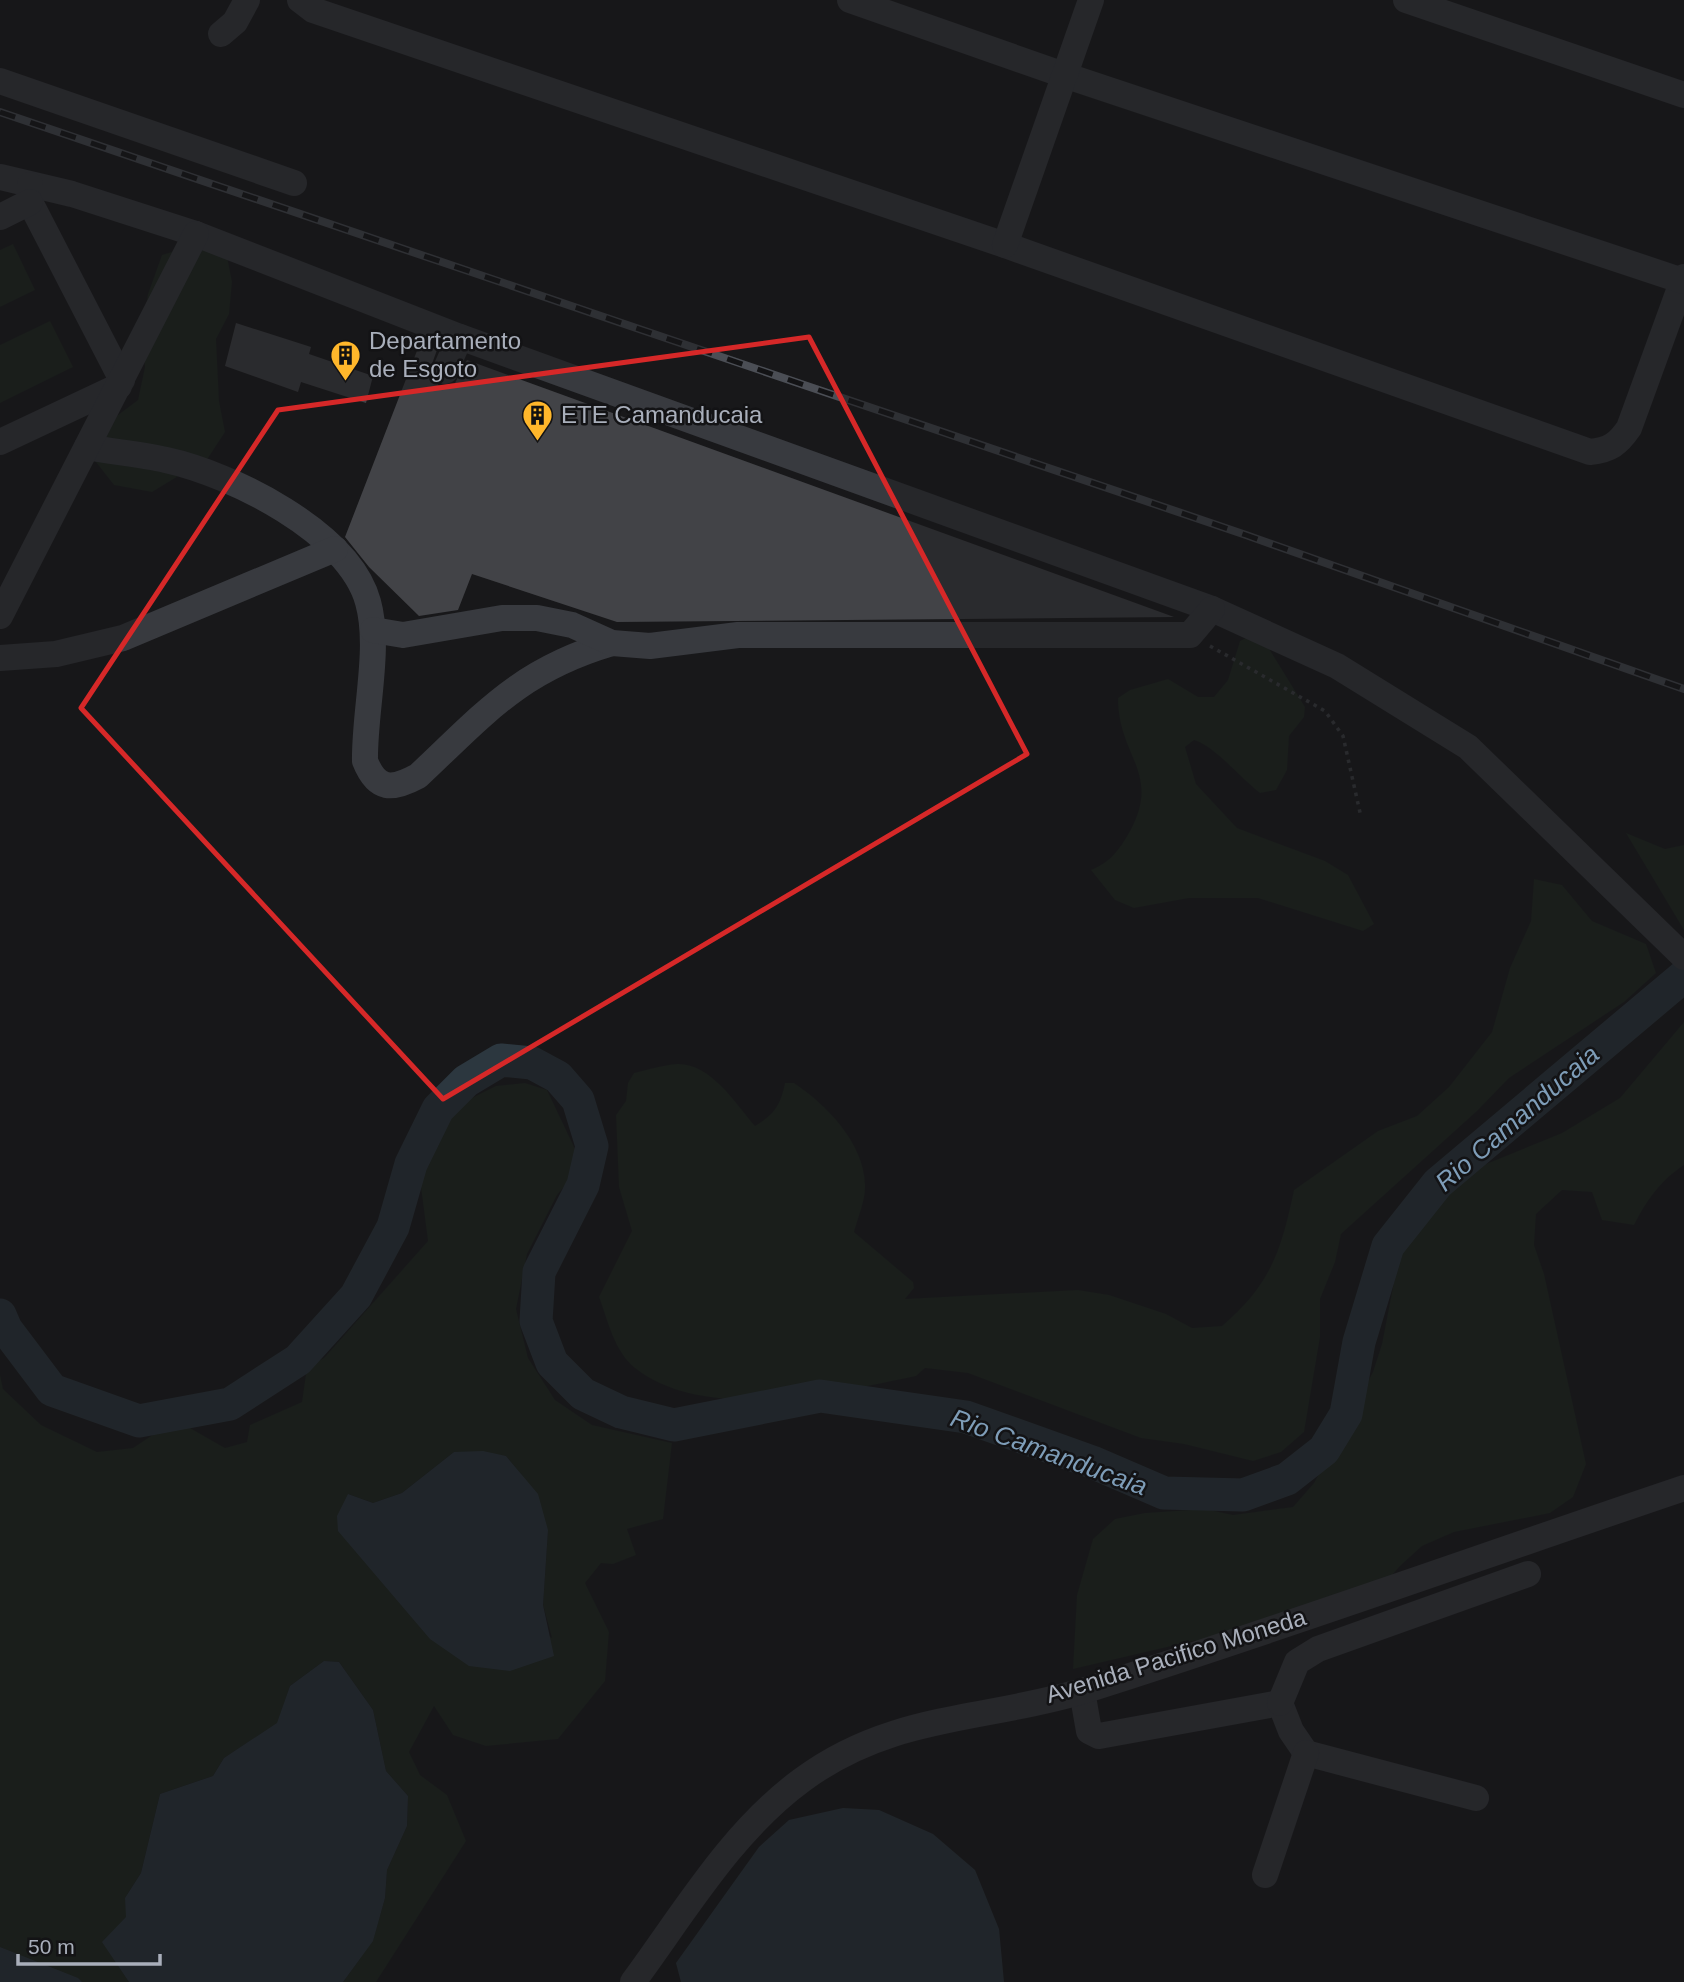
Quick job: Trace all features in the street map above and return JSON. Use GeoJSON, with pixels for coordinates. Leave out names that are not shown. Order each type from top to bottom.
{"type":"FeatureCollection","features":[{"type":"Feature","properties":{"kind":"street"},"geometry":{"type":"LineString","coordinates":[[221,34],[235,22],[247,0]]}},
{"type":"Feature","properties":{"kind":"street"},"geometry":{"type":"LineString","coordinates":[[300,0],[313,10],[1004,245],[1590,452],[1605,450],[1618,443],[1629,428],[1683,279],[1065,75],[850,0]]}},
{"type":"Feature","properties":{"kind":"street"},"geometry":{"type":"LineString","coordinates":[[1004,245],[1091,0]]}},
{"type":"Feature","properties":{"kind":"street"},"geometry":{"type":"LineString","coordinates":[[1406,0],[1684,95]]}},
{"type":"Feature","properties":{"kind":"street"},"geometry":{"type":"LineString","coordinates":[[0,81],[294,183]]}},
{"type":"Feature","properties":{"kind":"street"},"geometry":{"type":"LineString","coordinates":[[0,177],[30,194],[72,194],[195,234],[460,337],[1212,609],[1337,666],[1468,747],[1684,957]]}},
{"type":"Feature","properties":{"kind":"street"},"geometry":{"type":"LineString","coordinates":[[0,218],[30,194]]}},
{"type":"Feature","properties":{"kind":"street"},"geometry":{"type":"LineString","coordinates":[[30,194],[120,383]]}},
{"type":"Feature","properties":{"kind":"street"},"geometry":{"type":"LineString","coordinates":[[0,616],[195,234]]}},
{"type":"Feature","properties":{"kind":"street"},"geometry":{"type":"LineString","coordinates":[[445,371],[460,337]]}},
{"type":"Feature","properties":{"kind":"street"},"geometry":{"type":"LineString","coordinates":[[0,442],[120,383]]}},
{"type":"Feature","properties":{"kind":"street"},"geometry":{"type":"LineString","coordinates":[[87,447],[167,460],[216,475],[278,506],[335,550],[356,574],[368,601],[373,629],[365,761],[372,778],[385,786],[402,785],[418,776],[502,697],[538,671],[574,654],[612,643],[681,644],[738,635],[1191,635],[1212,609]]}},
{"type":"Feature","properties":{"kind":"street"},"geometry":{"type":"LineString","coordinates":[[0,658],[76,651],[123,638],[335,550]]}},
{"type":"Feature","properties":{"kind":"street"},"geometry":{"type":"LineString","coordinates":[[373,629],[403,635],[502,618],[537,618],[572,625],[612,643]]}},
{"type":"Feature","properties":{"kind":"street","name":"Avenida Pacifico Moneda"},"geometry":{"type":"LineString","coordinates":[[633,1982],[744,1832],[802,1779],[853,1750],[902,1730],[1082,1691],[1684,1488]]}},
{"type":"Feature","properties":{"kind":"street"},"geometry":{"type":"LineString","coordinates":[[1476,1798],[1306,1753],[1291,1731],[1280,1703],[1297,1662],[1318,1649],[1528,1574]]}},
{"type":"Feature","properties":{"kind":"street"},"geometry":{"type":"LineString","coordinates":[[1082,1691],[1089,1731],[1099,1736],[1280,1703]]}},
{"type":"Feature","properties":{"kind":"street"},"geometry":{"type":"LineString","coordinates":[[1265,1875],[1306,1753]]}},
{"type":"Feature","properties":{"kind":"path"},"geometry":{"type":"LineString","coordinates":[[1191,635],[1325,711],[1343,736],[1361,817]]}},
{"type":"Feature","properties":{"kind":"highlighted area"},"geometry":{"type":"Polygon","coordinates":[[[809,337],[1027,754],[443,1099],[81,708],[278,410],[809,337]]]}},
{"type":"Feature","properties":{"kind":"shaded area"},"geometry":{"type":"Polygon","coordinates":[[[13,244],[35,290],[0,307],[0,250],[13,244]]]}},
{"type":"Feature","properties":{"kind":"shaded area"},"geometry":{"type":"Polygon","coordinates":[[[197,244],[226,251],[232,282],[229,314],[216,339],[219,401],[225,432],[208,458],[152,492],[114,485],[96,462],[86,432],[114,418],[138,400],[145,367],[142,331],[148,294],[162,255],[197,244]]]}},
{"type":"Feature","properties":{"kind":"shaded area"},"geometry":{"type":"Polygon","coordinates":[[[50,321],[73,367],[0,403],[0,345],[50,321]]]}},
{"type":"Feature","properties":{"kind":"shaded area"},"geometry":{"type":"Polygon","coordinates":[[[1252,635],[1268,647],[1305,707],[1304,717],[1289,736],[1287,770],[1276,790],[1260,793],[1219,756],[1194,740],[1185,747],[1196,784],[1237,828],[1325,861],[1348,875],[1374,924],[1363,931],[1258,898],[1189,898],[1134,908],[1115,900],[1091,870],[1107,861],[1122,844],[1137,816],[1141,798],[1141,782],[1120,719],[1118,698],[1130,690],[1168,679],[1198,697],[1214,697],[1228,680],[1240,641],[1252,635]]]}},
{"type":"Feature","properties":{"kind":"shaded area"},"geometry":{"type":"Polygon","coordinates":[[[1626,833],[1665,849],[1684,845],[1684,930],[1626,833]]]}},
{"type":"Feature","properties":{"kind":"shaded area"},"geometry":{"type":"Polygon","coordinates":[[[1534,879],[1562,885],[1592,921],[1646,944],[1656,973],[1624,1002],[1509,1078],[1477,1111],[1341,1234],[1335,1262],[1320,1299],[1320,1337],[1304,1432],[1281,1452],[1253,1461],[1184,1444],[1141,1438],[968,1373],[925,1368],[916,1376],[810,1395],[734,1399],[697,1395],[664,1385],[635,1368],[617,1344],[599,1297],[632,1231],[619,1187],[616,1115],[626,1101],[628,1083],[634,1073],[677,1064],[689,1065],[711,1077],[755,1126],[776,1108],[785,1083],[794,1083],[830,1113],[851,1140],[863,1169],[864,1196],[854,1232],[913,1282],[914,1288],[905,1299],[1078,1290],[1109,1295],[1166,1314],[1192,1328],[1222,1326],[1252,1296],[1272,1265],[1294,1190],[1378,1131],[1417,1116],[1449,1087],[1492,1032],[1510,968],[1531,921],[1534,879]]]}},
{"type":"Feature","properties":{"kind":"shaded area"},"geometry":{"type":"Polygon","coordinates":[[[1684,1022],[1684,1165],[1655,1192],[1634,1225],[1602,1220],[1592,1192],[1562,1190],[1536,1214],[1534,1245],[1544,1274],[1586,1464],[1573,1497],[1550,1513],[1454,1532],[1422,1546],[1381,1588],[1234,1637],[1193,1641],[1073,1669],[1077,1595],[1093,1539],[1115,1519],[1145,1513],[1205,1509],[1233,1515],[1293,1507],[1314,1483],[1373,1372],[1382,1344],[1399,1256],[1413,1231],[1450,1185],[1474,1169],[1562,1133],[1620,1098],[1684,1022]]]}},
{"type":"Feature","properties":{"kind":"shaded area"},"geometry":{"type":"Polygon","coordinates":[[[525,1083],[547,1090],[576,1151],[574,1175],[557,1195],[527,1254],[516,1309],[528,1358],[555,1400],[592,1425],[672,1443],[663,1519],[627,1529],[636,1555],[613,1564],[601,1563],[585,1583],[609,1632],[605,1681],[558,1739],[486,1746],[453,1735],[434,1706],[409,1752],[420,1775],[447,1795],[466,1841],[376,1982],[343,1982],[373,1940],[385,1898],[387,1870],[407,1826],[408,1796],[386,1771],[373,1710],[339,1662],[324,1661],[290,1686],[278,1723],[224,1758],[213,1776],[160,1794],[141,1873],[125,1898],[127,1917],[103,1942],[129,1982],[82,1982],[0,1947],[0,1375],[3,1389],[41,1425],[97,1452],[133,1448],[163,1428],[183,1424],[225,1448],[247,1442],[250,1425],[302,1402],[307,1367],[324,1358],[428,1241],[418,1164],[432,1137],[458,1105],[496,1086],[525,1083]],[[454,1452],[402,1493],[373,1503],[348,1494],[552,1638],[543,1605],[548,1530],[520,1473],[506,1456],[454,1452]]]}},
{"type":"Feature","properties":{"kind":"shaded area"},"geometry":{"type":"Polygon","coordinates":[[[483,1451],[506,1456],[538,1494],[548,1530],[543,1605],[554,1656],[510,1671],[469,1666],[430,1639],[338,1531],[337,1516],[348,1494],[373,1503],[402,1493],[454,1452],[483,1451]]]}},
{"type":"Feature","properties":{"kind":"shaded area"},"geometry":{"type":"Polygon","coordinates":[[[324,1661],[339,1662],[373,1710],[386,1771],[408,1796],[407,1826],[387,1870],[385,1898],[373,1941],[343,1982],[129,1982],[102,1942],[126,1917],[125,1898],[141,1873],[160,1794],[213,1776],[224,1758],[277,1723],[290,1686],[324,1661]]]}},
{"type":"Feature","properties":{"kind":"shaded area"},"geometry":{"type":"Polygon","coordinates":[[[843,1808],[879,1810],[933,1834],[975,1870],[999,1929],[1004,1982],[681,1982],[676,1963],[759,1847],[789,1820],[843,1808]]]}},
{"type":"Feature","properties":{"kind":"shaded area"},"geometry":{"type":"Polygon","coordinates":[[[0,1947],[78,1978],[82,1982],[0,1982],[0,1947]]]}},
{"type":"Feature","properties":{"kind":"building"},"geometry":{"type":"Polygon","coordinates":[[[236,323],[311,347],[309,354],[373,376],[366,403],[301,382],[298,392],[225,366],[236,323]]]}},
{"type":"Feature","properties":{"kind":"building","name":"ETE Camanducaia"},"geometry":{"type":"Polygon","coordinates":[[[420,343],[437,350],[429,372],[439,386],[455,383],[467,360],[1174,617],[617,622],[472,574],[458,610],[419,616],[369,567],[345,537],[420,343]]]}},
{"type":"Feature","properties":{"kind":"waterway","name":"Rio Camanducaia"},"geometry":{"type":"LineString","coordinates":[[0,1315],[6,1329],[52,1390],[139,1421],[230,1404],[298,1360],[356,1296],[393,1227],[411,1164],[438,1109],[466,1081],[501,1060],[532,1063],[558,1077],[578,1100],[592,1146],[583,1185],[539,1272],[536,1321],[552,1363],[583,1394],[621,1412],[674,1425],[820,1396],[966,1417],[1092,1462],[1164,1493],[1243,1495],[1287,1479],[1324,1450],[1346,1414],[1359,1342],[1388,1246],[1438,1183],[1684,976]]}},
{"type":"Feature","properties":{"kind":"railway"},"geometry":{"type":"LineString","coordinates":[[0,112],[1246,535],[1684,689]]}},
{"type":"Feature","properties":{"kind":"place","name":"Departamento de Esgoto"},"geometry":{"type":"Point","coordinates":[346,382]}},
{"type":"Feature","properties":{"kind":"place","name":"ETE Camanducaia"},"geometry":{"type":"Point","coordinates":[538,442]}}]}
